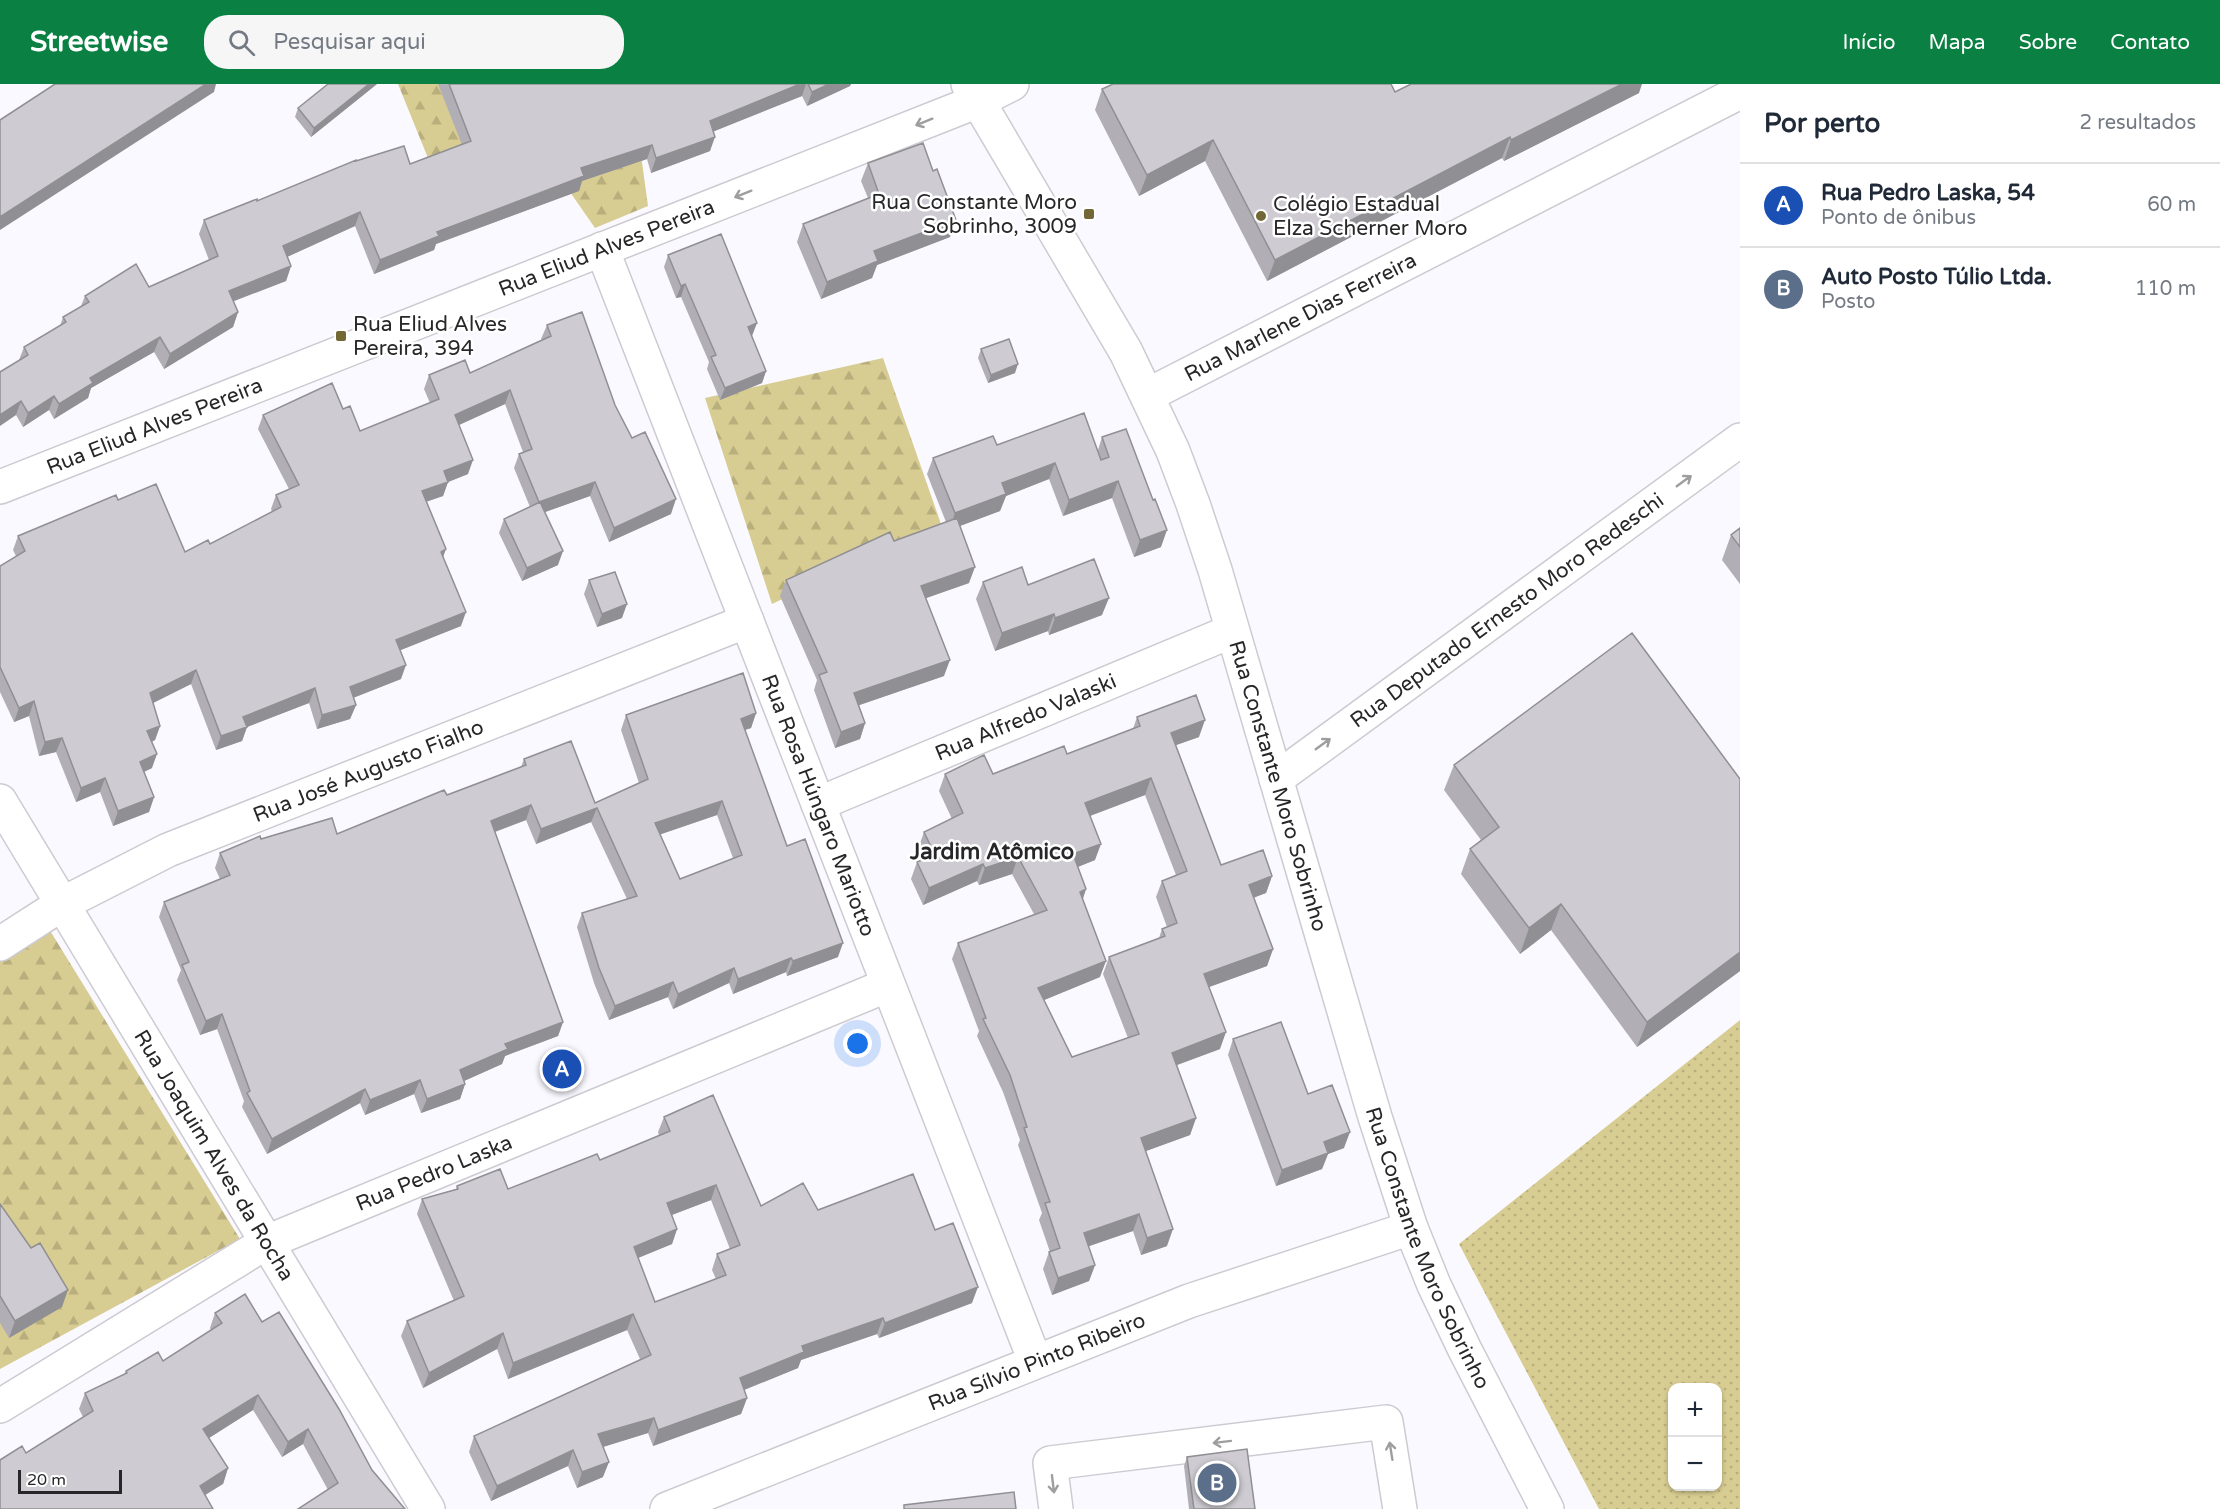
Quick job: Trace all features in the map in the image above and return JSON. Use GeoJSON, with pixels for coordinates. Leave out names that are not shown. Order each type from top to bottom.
{"type":"FeatureCollection","features":[{"type":"Feature","properties":{"kind":"street","name":"Rua Eliud Alves Pereira"},"geometry":{"type":"LineString","coordinates":[[0,487],[602,249],[973,92],[1012,84]]}},
{"type":"Feature","properties":{"kind":"street","name":"Rua Constante Moro Sobrinho"},"geometry":{"type":"LineString","coordinates":[[973,92],[1103,310],[1148,395],[1193,504],[1390,1168],[1411,1228],[1434,1285],[1465,1350],[1547,1509]]}},
{"type":"Feature","properties":{"kind":"street","name":"Rua Marlene Dias Ferreira"},"geometry":{"type":"LineString","coordinates":[[1148,395],[1740,92]]}},
{"type":"Feature","properties":{"kind":"street","name":"Rua Rosa Húngaro Mariotto"},"geometry":{"type":"LineString","coordinates":[[602,249],[1035,1361]]}},
{"type":"Feature","properties":{"kind":"street","name":"Rua Deputado Ernesto Moro Redeschi"},"geometry":{"type":"LineString","coordinates":[[1276,779],[1740,440]]}},
{"type":"Feature","properties":{"kind":"street","name":"Rua José Augusto Fialho"},"geometry":{"type":"LineString","coordinates":[[0,944],[62,904],[168,850],[747,621]]}},
{"type":"Feature","properties":{"kind":"street","name":"Rua Alfredo Valaski"},"geometry":{"type":"LineString","coordinates":[[818,804],[1232,631]]}},
{"type":"Feature","properties":{"kind":"street","name":"Rua Joaquim Alves da Rocha"},"geometry":{"type":"LineString","coordinates":[[0,801],[428,1509]]}},
{"type":"Feature","properties":{"kind":"street","name":"Rua Pedro Laska"},"geometry":{"type":"LineString","coordinates":[[0,1406],[267,1242],[888,985]]}},
{"type":"Feature","properties":{"kind":"street","name":"Rua Sílvio Pinto Ribeiro"},"geometry":{"type":"LineString","coordinates":[[667,1509],[1189,1301],[1411,1228]]}},
{"type":"Feature","properties":{"kind":"street"},"geometry":{"type":"LineString","coordinates":[[1056,1509],[1050,1463],[1386,1422],[1401,1509]]}},
{"type":"Feature","properties":{"kind":"green space"},"geometry":{"type":"Polygon","coordinates":[[[398,84],[685,84],[638,133],[648,206],[595,228],[545,156],[430,163],[398,84]]]}},
{"type":"Feature","properties":{"kind":"green space"},"geometry":{"type":"Polygon","coordinates":[[[883,358],[941,524],[772,604],[705,398],[883,358]]]}},
{"type":"Feature","properties":{"kind":"green space"},"geometry":{"type":"Polygon","coordinates":[[[49,929],[240,1239],[0,1369],[0,959],[49,929]]]}},
{"type":"Feature","properties":{"kind":"green space"},"geometry":{"type":"Polygon","coordinates":[[[1740,1020],[1740,1509],[1599,1509],[1459,1244],[1740,1020]]]}},
{"type":"Feature","properties":{"kind":"building"},"geometry":{"type":"Polygon","coordinates":[[[55,84],[206,84],[0,217],[0,120],[55,84]]]}},
{"type":"Feature","properties":{"kind":"building"},"geometry":{"type":"Polygon","coordinates":[[[328,84],[369,84],[314,128],[298,108],[328,84]]]}},
{"type":"Feature","properties":{"kind":"building"},"geometry":{"type":"Polygon","coordinates":[[[449,84],[800,84],[710,121],[715,137],[656,158],[652,145],[581,168],[584,176],[437,232],[439,236],[380,260],[360,212],[283,246],[291,266],[229,291],[238,312],[170,354],[160,337],[90,378],[93,383],[59,404],[54,396],[28,413],[21,401],[0,415],[0,372],[28,355],[24,347],[66,322],[63,317],[89,302],[85,296],[136,264],[149,287],[218,256],[204,220],[356,160],[404,146],[410,164],[471,141],[449,84]]]}},
{"type":"Feature","properties":{"kind":"building"},"geometry":{"type":"Polygon","coordinates":[[[808,84],[829,84],[812,92],[808,84]]]}},
{"type":"Feature","properties":{"kind":"building"},"geometry":{"type":"Polygon","coordinates":[[[1113,84],[1391,84],[1395,92],[1411,84],[1622,84],[1511,140],[1510,137],[1275,260],[1213,140],[1147,175],[1102,89],[1113,84]]]}},
{"type":"Feature","properties":{"kind":"building"},"geometry":{"type":"Polygon","coordinates":[[[923,143],[933,171],[937,169],[956,220],[874,251],[878,261],[827,282],[803,224],[879,194],[868,163],[923,143]]]}},
{"type":"Feature","properties":{"kind":"building"},"geometry":{"type":"Polygon","coordinates":[[[721,234],[757,323],[748,327],[766,371],[725,388],[711,357],[716,355],[685,284],[681,286],[668,255],[721,234]]]}},
{"type":"Feature","properties":{"kind":"building"},"geometry":{"type":"Polygon","coordinates":[[[582,312],[615,405],[632,438],[645,432],[676,499],[614,528],[595,482],[539,502],[519,454],[532,449],[510,390],[455,415],[473,460],[444,471],[448,482],[422,491],[446,549],[441,552],[466,612],[396,640],[406,665],[350,687],[356,705],[322,715],[315,688],[243,717],[247,727],[221,736],[196,670],[150,693],[160,726],[147,731],[157,754],[140,762],[154,797],[118,811],[105,778],[81,788],[62,738],[45,742],[34,701],[19,708],[0,667],[0,566],[25,551],[18,536],[116,495],[118,500],[156,484],[185,552],[208,540],[210,544],[281,507],[276,495],[299,485],[263,415],[332,383],[343,409],[350,406],[360,431],[439,399],[429,375],[465,360],[470,373],[551,336],[547,325],[582,312]]]}},
{"type":"Feature","properties":{"kind":"building"},"geometry":{"type":"Polygon","coordinates":[[[1009,339],[1018,364],[991,375],[981,349],[1009,339]]]}},
{"type":"Feature","properties":{"kind":"building"},"geometry":{"type":"Polygon","coordinates":[[[1084,413],[1101,460],[1109,457],[1102,437],[1126,429],[1167,530],[1140,540],[1118,481],[1069,500],[1055,463],[1002,483],[1006,494],[955,513],[933,458],[993,436],[997,445],[1084,413]]]}},
{"type":"Feature","properties":{"kind":"building"},"geometry":{"type":"Polygon","coordinates":[[[540,502],[563,551],[527,568],[504,519],[540,502]]]}},
{"type":"Feature","properties":{"kind":"building"},"geometry":{"type":"Polygon","coordinates":[[[957,518],[975,567],[921,586],[950,660],[854,693],[865,723],[841,732],[819,675],[827,672],[786,580],[890,532],[894,541],[957,518]]]}},
{"type":"Feature","properties":{"kind":"building"},"geometry":{"type":"Polygon","coordinates":[[[1740,528],[1740,547],[1731,535],[1740,528]]]}},
{"type":"Feature","properties":{"kind":"building"},"geometry":{"type":"Polygon","coordinates":[[[1094,559],[1109,598],[1055,618],[1054,614],[1002,633],[983,582],[1022,567],[1028,585],[1094,559]]]}},
{"type":"Feature","properties":{"kind":"building"},"geometry":{"type":"Polygon","coordinates":[[[615,572],[627,604],[602,614],[589,580],[615,572]]]}},
{"type":"Feature","properties":{"kind":"building"},"geometry":{"type":"Polygon","coordinates":[[[1632,633],[1740,779],[1740,952],[1647,1022],[1561,904],[1529,928],[1470,849],[1499,827],[1454,765],[1632,633]]]}},
{"type":"Feature","properties":{"kind":"building"},"geometry":{"type":"Polygon","coordinates":[[[743,673],[756,713],[741,719],[787,846],[805,839],[843,943],[793,961],[791,958],[738,979],[734,968],[678,994],[673,982],[615,1006],[599,968],[582,913],[637,896],[597,808],[541,829],[531,805],[491,821],[563,1022],[505,1044],[508,1049],[460,1070],[465,1084],[427,1099],[420,1080],[370,1100],[365,1089],[272,1139],[247,1093],[250,1091],[222,1014],[206,1021],[182,965],[189,962],[164,902],[230,875],[220,853],[260,836],[261,839],[332,818],[337,834],[444,790],[447,795],[526,765],[524,759],[571,741],[595,803],[648,779],[626,715],[743,673]],[[722,801],[655,823],[680,879],[742,855],[722,801]]]}},
{"type":"Feature","properties":{"kind":"building"},"geometry":{"type":"Polygon","coordinates":[[[1196,695],[1205,720],[1171,733],[1221,865],[1263,850],[1272,876],[1249,885],[1273,949],[1204,974],[1226,1032],[1172,1053],[1196,1118],[1141,1138],[1173,1229],[1147,1238],[1139,1214],[1084,1233],[1095,1265],[1058,1278],[1049,1252],[1060,1248],[1045,1203],[1050,1202],[1024,1128],[1027,1127],[1010,1075],[983,1019],[986,1018],[958,943],[1047,910],[1018,857],[985,868],[983,864],[929,888],[917,862],[935,855],[924,832],[963,813],[945,774],[984,755],[993,774],[1064,746],[1067,754],[1140,726],[1137,717],[1196,695]],[[1151,778],[1085,803],[1101,844],[1073,854],[1086,889],[1080,892],[1106,961],[1038,988],[1072,1057],[1139,1034],[1109,957],[1165,936],[1162,929],[1177,923],[1162,881],[1187,871],[1151,778]]]}},
{"type":"Feature","properties":{"kind":"building"},"geometry":{"type":"Polygon","coordinates":[[[1281,1022],[1308,1094],[1332,1085],[1350,1132],[1324,1142],[1328,1153],[1282,1170],[1233,1039],[1281,1022]]]}},
{"type":"Feature","properties":{"kind":"building"},"geometry":{"type":"Polygon","coordinates":[[[713,1095],[761,1206],[803,1183],[818,1210],[913,1174],[935,1230],[953,1223],[978,1287],[885,1323],[883,1318],[802,1346],[804,1352],[740,1378],[747,1398],[658,1430],[654,1418],[598,1434],[609,1462],[582,1472],[573,1450],[497,1486],[474,1436],[651,1355],[633,1314],[513,1363],[503,1333],[429,1373],[407,1321],[464,1296],[422,1199],[458,1189],[457,1186],[500,1169],[508,1189],[597,1154],[600,1160],[670,1131],[664,1117],[713,1095]],[[716,1185],[667,1203],[677,1229],[634,1247],[655,1302],[726,1275],[717,1254],[740,1245],[716,1185]]]}},
{"type":"Feature","properties":{"kind":"building"},"geometry":{"type":"Polygon","coordinates":[[[0,1204],[31,1248],[40,1243],[68,1290],[15,1321],[0,1296],[0,1204]]]}},
{"type":"Feature","properties":{"kind":"building"},"geometry":{"type":"Polygon","coordinates":[[[245,1294],[262,1322],[279,1312],[339,1409],[372,1470],[405,1509],[298,1509],[338,1483],[308,1429],[288,1442],[258,1395],[203,1429],[228,1468],[200,1486],[213,1509],[0,1509],[0,1460],[22,1446],[26,1453],[93,1411],[85,1393],[127,1373],[126,1371],[158,1352],[163,1361],[222,1323],[215,1313],[245,1294]]]}},
{"type":"Feature","properties":{"kind":"building"},"geometry":{"type":"Polygon","coordinates":[[[1247,1449],[1255,1509],[1194,1509],[1187,1457],[1247,1449]]]}},
{"type":"Feature","properties":{"kind":"building"},"geometry":{"type":"Polygon","coordinates":[[[1014,1492],[1016,1509],[904,1509],[904,1505],[1014,1492]]]}},
{"type":"Feature","properties":{"kind":"place","name":"Rua Constante Moro Sobrinho, 3009"},"geometry":{"type":"Point","coordinates":[1089,214]}},
{"type":"Feature","properties":{"kind":"place","name":"Colégio Estadual Elza Scherner Moro"},"geometry":{"type":"Point","coordinates":[1261,216]}},
{"type":"Feature","properties":{"kind":"place","name":"Rua Eliud Alves Pereira, 394"},"geometry":{"type":"Point","coordinates":[341,336]}},
{"type":"Feature","properties":{"kind":"place","name":"Rua Pedro Laska, 54"},"geometry":{"type":"Point","coordinates":[562,1069]}},
{"type":"Feature","properties":{"kind":"place","name":"Auto Posto Túlio Ltda."},"geometry":{"type":"Point","coordinates":[1217,1483]}},
{"type":"Feature","properties":{"kind":"district","name":"Jardim Atômico"},"geometry":{"type":"Point","coordinates":[992,852]}}]}
